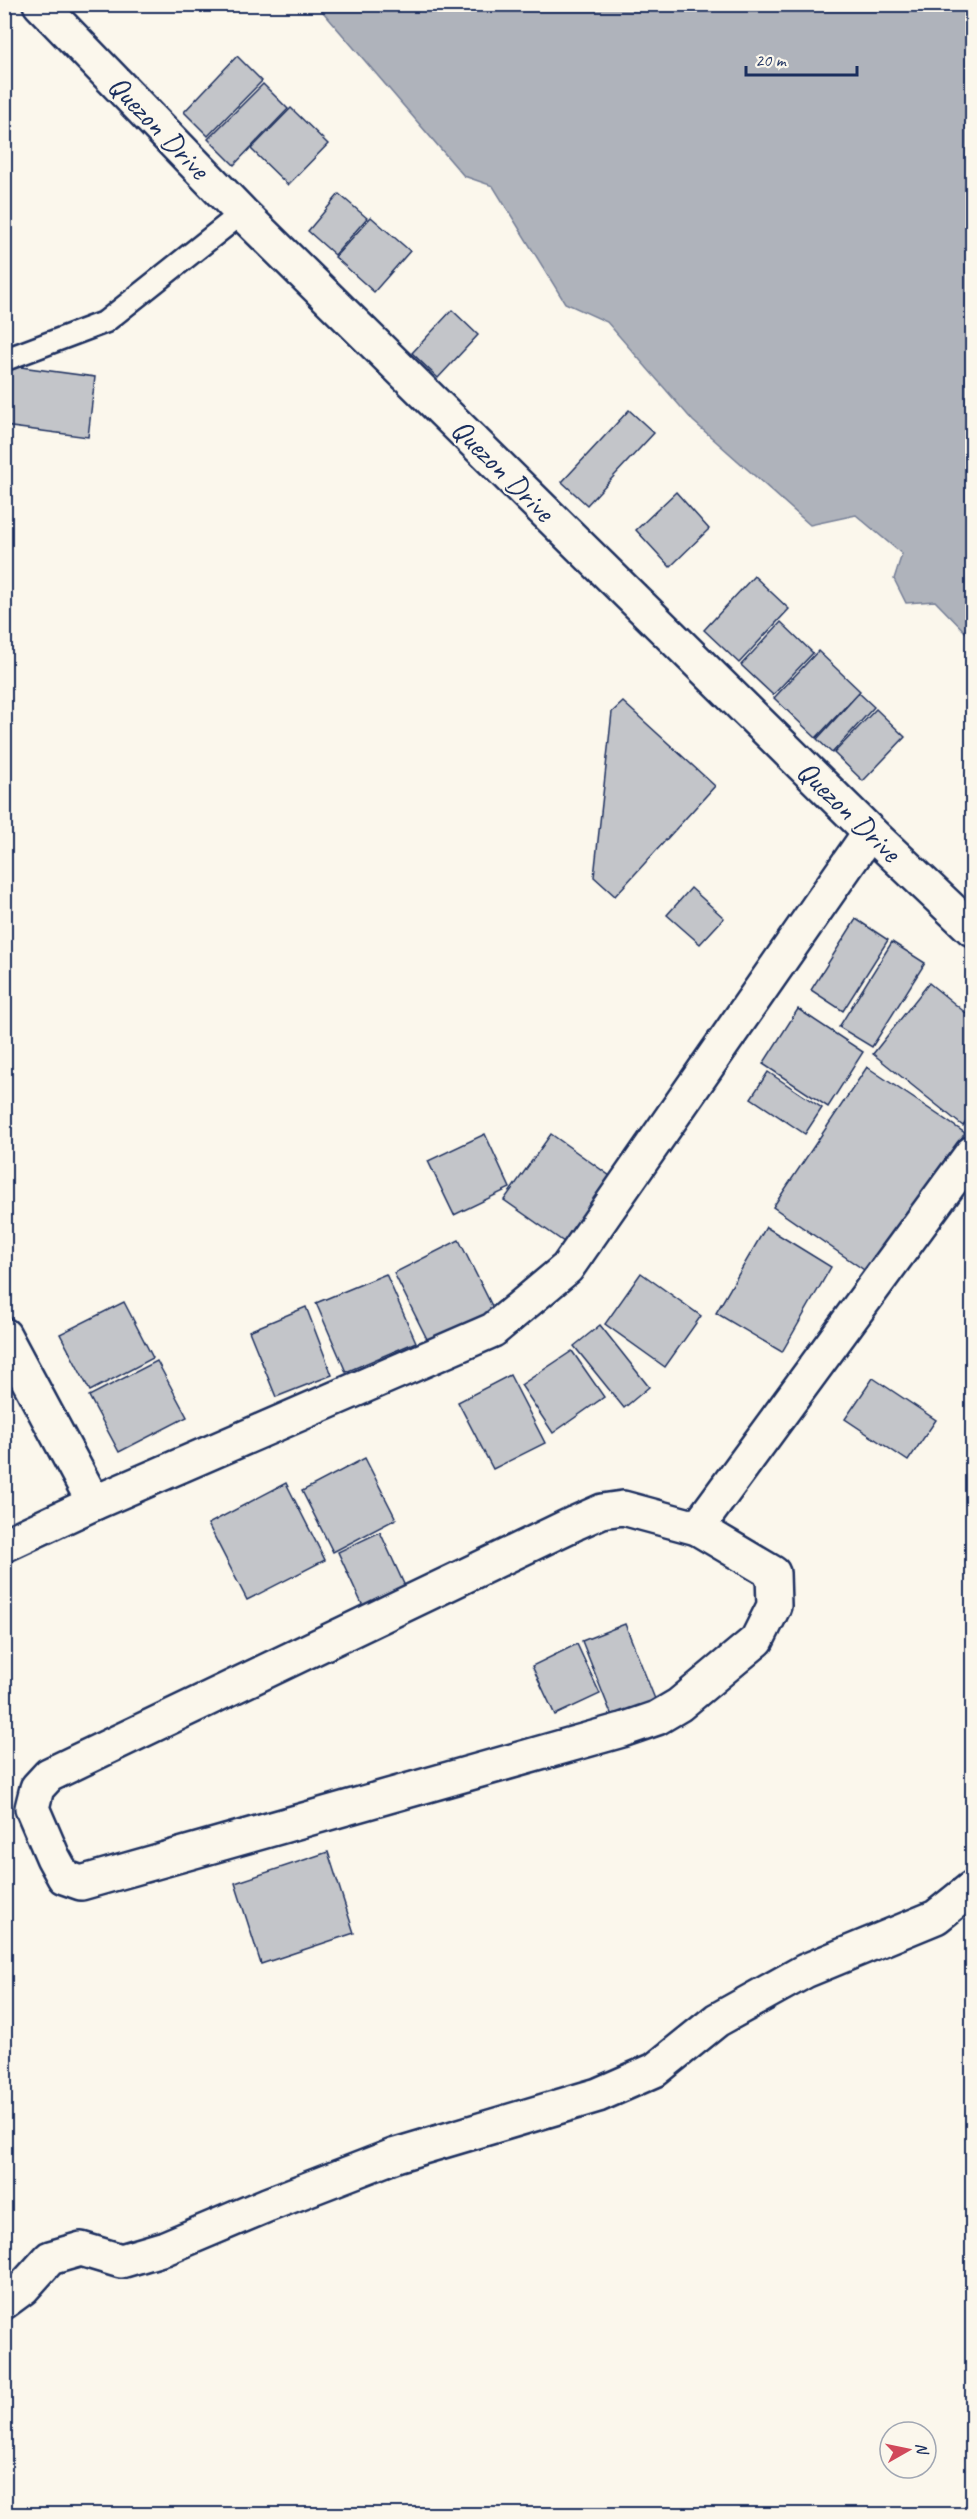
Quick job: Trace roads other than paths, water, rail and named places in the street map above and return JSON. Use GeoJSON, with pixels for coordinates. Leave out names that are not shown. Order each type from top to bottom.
{"type":"FeatureCollection","features":[{"type":"Feature","properties":{"kind":"main road","name":"Quezon Drive"},"geometry":{"type":"LineString","coordinates":[[40,4],[242,213],[870,832],[972,929]]}},
{"type":"Feature","properties":{"kind":"main road"},"geometry":{"type":"LineString","coordinates":[[4,1545],[94,1503],[493,1330],[567,1268],[870,832]]}},
{"type":"Feature","properties":{"kind":"main road"},"geometry":{"type":"LineString","coordinates":[[696,1528],[972,1153]]}},
{"type":"Feature","properties":{"kind":"main road"},"geometry":{"type":"LineString","coordinates":[[4,1335],[94,1503]]}},
{"type":"Feature","properties":{"kind":"main road"},"geometry":{"type":"LineString","coordinates":[[624,1508],[696,1528],[773,1573],[774,1606],[757,1640],[679,1705],[657,1718],[622,1730],[81,1883],[64,1877],[52,1857],[32,1808],[37,1788],[49,1775],[602,1511],[624,1508]]}},
{"type":"Feature","properties":{"kind":"main road"},"geometry":{"type":"LineString","coordinates":[[4,2302],[23,2288],[50,2258],[81,2249],[121,2261],[154,2251],[396,2155],[598,2096],[655,2070],[717,2020],[806,1971],[936,1917],[972,1888]]}},
{"type":"Feature","properties":{"kind":"lane"},"geometry":{"type":"LineString","coordinates":[[4,360],[105,322],[242,213]]}}]}
